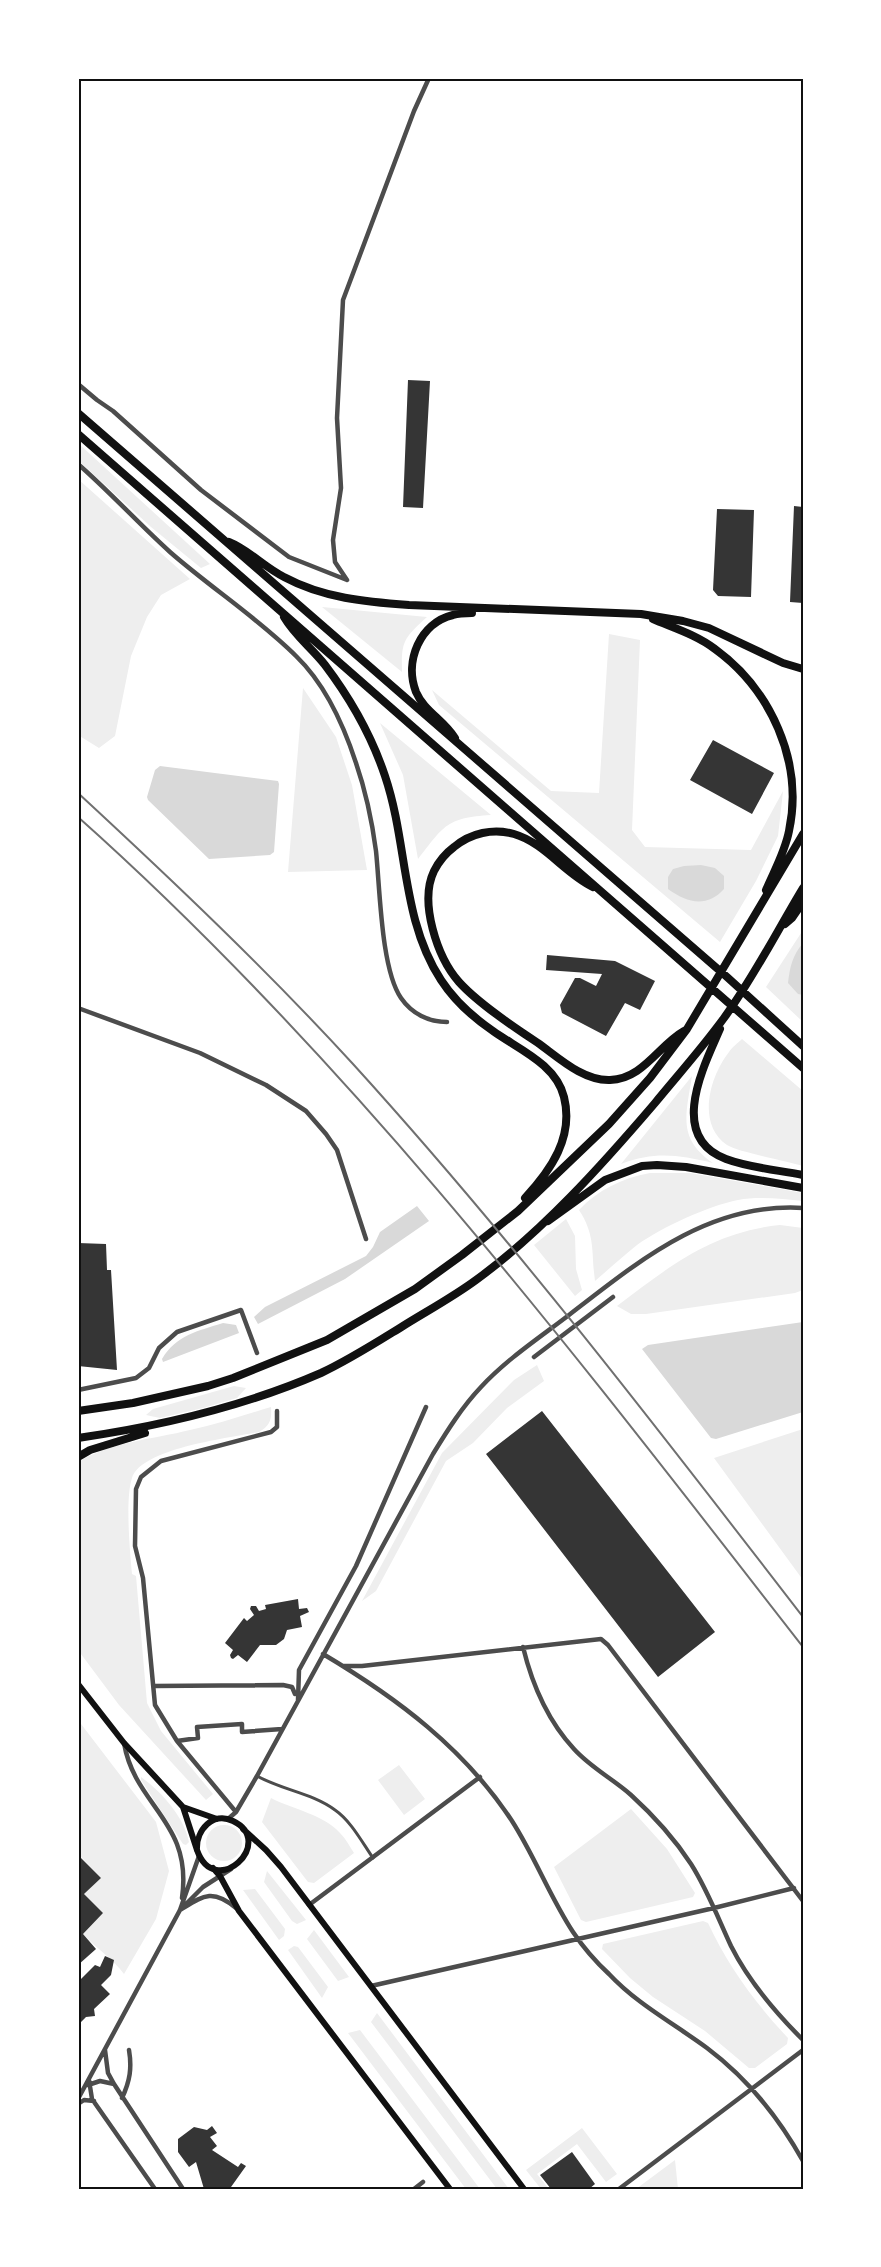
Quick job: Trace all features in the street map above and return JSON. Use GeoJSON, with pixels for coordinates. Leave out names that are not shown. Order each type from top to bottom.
{"type":"FeatureCollection","features":[{"type":"Feature","properties":{"kind":"highway"},"geometry":{"type":"LineString","coordinates":[[78,413],[727,977],[803,1046]]}},
{"type":"Feature","properties":{"kind":"highway"},"geometry":{"type":"LineString","coordinates":[[78,434],[803,1068]]}},
{"type":"Feature","properties":{"kind":"highway"},"geometry":{"type":"LineString","coordinates":[[220,538],[239,546],[282,576],[326,594],[372,602],[495,610],[641,614],[709,628],[783,663],[803,669]]}},
{"type":"Feature","properties":{"kind":"highway"},"geometry":{"type":"LineString","coordinates":[[279,610],[291,630],[324,664],[351,703],[369,737],[385,776],[396,818],[415,926],[428,959],[443,982],[464,1006],[491,1030],[537,1060],[556,1077],[564,1096],[567,1118],[559,1153],[544,1178],[525,1198],[518,1211]]}},
{"type":"Feature","properties":{"kind":"highway"},"geometry":{"type":"LineString","coordinates":[[460,746],[449,728],[426,707],[416,692],[412,659],[420,638],[435,623],[453,615],[495,610]]}},
{"type":"Feature","properties":{"kind":"highway"},"geometry":{"type":"LineString","coordinates":[[641,614],[696,637],[714,648],[752,682],[776,722],[784,744],[790,773],[792,800],[790,829],[783,853],[755,915]]}},
{"type":"Feature","properties":{"kind":"highway"},"geometry":{"type":"LineString","coordinates":[[603,892],[582,883],[539,848],[517,835],[497,831],[478,834],[461,841],[445,855],[433,872],[430,911],[434,938],[449,968],[471,993],[571,1066],[600,1080],[613,1080],[650,1063],[673,1037],[687,1029]]}},
{"type":"Feature","properties":{"kind":"highway"},"geometry":{"type":"LineString","coordinates":[[78,1411],[133,1403],[208,1386],[258,1369],[327,1340],[415,1289],[462,1256],[518,1211],[609,1124],[651,1078],[687,1029],[803,834]]}},
{"type":"Feature","properties":{"kind":"highway"},"geometry":{"type":"LineString","coordinates":[[78,1457],[90,1450],[279,1390],[312,1377],[372,1346],[476,1281],[538,1227],[605,1160],[713,1032],[769,948],[803,888]]}},
{"type":"Feature","properties":{"kind":"highway"},"geometry":{"type":"LineString","coordinates":[[780,928],[792,918],[803,902]]}},
{"type":"Feature","properties":{"kind":"highway"},"geometry":{"type":"LineString","coordinates":[[724,1017],[705,1060],[694,1098],[694,1120],[700,1137],[708,1148],[723,1158],[803,1175]]}},
{"type":"Feature","properties":{"kind":"highway"},"geometry":{"type":"LineString","coordinates":[[538,1227],[561,1214],[605,1180],[642,1166],[686,1167],[803,1188]]}},
{"type":"Feature","properties":{"kind":"highway"},"geometry":{"type":"LineString","coordinates":[[78,1438],[134,1430],[208,1413]]}},
{"type":"Feature","properties":{"kind":"main road"},"geometry":{"type":"LineString","coordinates":[[78,1684],[124,1743],[183,1807],[198,1853],[220,1876],[239,1911],[450,2189]]}},
{"type":"Feature","properties":{"kind":"main road"},"geometry":{"type":"LineString","coordinates":[[183,1807],[219,1819],[228,1819],[269,1852],[524,2189]]}},
{"type":"Feature","properties":{"kind":"main road"},"geometry":{"type":"LineString","coordinates":[[198,1853],[198,1835],[207,1824],[219,1819]]}},
{"type":"Feature","properties":{"kind":"main road"},"geometry":{"type":"LineString","coordinates":[[213,1868],[222,1870],[232,1868],[244,1858],[248,1844],[243,1829]]}},
{"type":"Feature","properties":{"kind":"street"},"geometry":{"type":"LineString","coordinates":[[78,384],[114,411],[201,490],[289,557],[347,580],[335,562],[333,540],[341,488],[337,418],[343,300],[414,111],[429,78]]}},
{"type":"Feature","properties":{"kind":"street"},"geometry":{"type":"LineString","coordinates":[[78,464],[172,553],[297,657],[324,692],[346,736],[370,812],[385,941],[394,986],[401,998],[417,1014],[433,1022],[447,1022]]}},
{"type":"Feature","properties":{"kind":"street"},"geometry":{"type":"LineString","coordinates":[[78,1008],[200,1053],[266,1085],[306,1111],[337,1150],[366,1239]]}},
{"type":"Feature","properties":{"kind":"street"},"geometry":{"type":"LineString","coordinates":[[228,1819],[236,1812],[257,1776],[433,1454],[449,1428],[479,1389],[501,1366],[645,1259],[684,1234],[718,1219],[745,1211],[774,1207],[803,1208]]}},
{"type":"Feature","properties":{"kind":"street"},"geometry":{"type":"LineString","coordinates":[[534,1357],[613,1297]]}},
{"type":"Feature","properties":{"kind":"street"},"geometry":{"type":"LineString","coordinates":[[78,1390],[136,1378],[149,1368],[159,1348],[177,1332],[241,1310],[257,1353]]}},
{"type":"Feature","properties":{"kind":"street"},"geometry":{"type":"LineString","coordinates":[[298,1700],[299,1671],[356,1566],[426,1407]]}},
{"type":"Feature","properties":{"kind":"street"},"geometry":{"type":"LineString","coordinates":[[236,1812],[177,1741],[155,1705],[143,1578],[135,1546],[136,1489],[141,1477],[151,1467],[167,1459],[271,1432],[277,1427],[277,1411]]}},
{"type":"Feature","properties":{"kind":"street"},"geometry":{"type":"LineString","coordinates":[[344,1666],[362,1666],[601,1639],[803,1900]]}},
{"type":"Feature","properties":{"kind":"street"},"geometry":{"type":"LineString","coordinates":[[523,1647],[537,1692],[552,1719],[574,1749],[630,1794],[663,1826],[691,1864],[732,1948],[753,1981],[803,2040]]}},
{"type":"Feature","properties":{"kind":"street"},"geometry":{"type":"LineString","coordinates":[[323,1653],[392,1697],[436,1733],[480,1778],[520,1834],[558,1907],[578,1939],[608,1974],[634,1999],[708,2049],[752,2089],[769,2109],[803,2162]]}},
{"type":"Feature","properties":{"kind":"street"},"geometry":{"type":"LineString","coordinates":[[154,1686],[283,1685],[292,1687],[298,1700]]}},
{"type":"Feature","properties":{"kind":"street"},"geometry":{"type":"LineString","coordinates":[[177,1741],[198,1738],[197,1727],[242,1724],[243,1732],[282,1729]]}},
{"type":"Feature","properties":{"kind":"street"},"geometry":{"type":"LineString","coordinates":[[124,1743],[130,1771],[160,1812],[178,1846],[184,1874],[180,1910]]}},
{"type":"Feature","properties":{"kind":"street"},"geometry":{"type":"LineString","coordinates":[[257,1776],[271,1784],[313,1798],[337,1811],[373,1858]]}},
{"type":"Feature","properties":{"kind":"street"},"geometry":{"type":"LineString","coordinates":[[309,1905],[480,1778]]}},
{"type":"Feature","properties":{"kind":"street"},"geometry":{"type":"LineString","coordinates":[[78,2099],[180,1910],[198,1853]]}},
{"type":"Feature","properties":{"kind":"street"},"geometry":{"type":"LineString","coordinates":[[180,1910],[203,1887],[232,1868]]}},
{"type":"Feature","properties":{"kind":"street"},"geometry":{"type":"LineString","coordinates":[[371,1986],[794,1888]]}},
{"type":"Feature","properties":{"kind":"street"},"geometry":{"type":"LineString","coordinates":[[180,1910],[206,1895],[223,1898],[239,1911]]}},
{"type":"Feature","properties":{"kind":"street"},"geometry":{"type":"LineString","coordinates":[[105,2050],[108,2073],[114,2084],[183,2189]]}},
{"type":"Feature","properties":{"kind":"street"},"geometry":{"type":"LineString","coordinates":[[122,2098],[130,2081],[129,2050]]}},
{"type":"Feature","properties":{"kind":"street"},"geometry":{"type":"LineString","coordinates":[[619,2189],[803,2050]]}},
{"type":"Feature","properties":{"kind":"street"},"geometry":{"type":"LineString","coordinates":[[87,2084],[100,2081],[114,2084]]}},
{"type":"Feature","properties":{"kind":"street"},"geometry":{"type":"LineString","coordinates":[[87,2084],[94,2101],[155,2189]]}},
{"type":"Feature","properties":{"kind":"street"},"geometry":{"type":"LineString","coordinates":[[78,2104],[84,2100],[94,2101]]}},
{"type":"Feature","properties":{"kind":"street"},"geometry":{"type":"LineString","coordinates":[[414,2189],[423,2182]]}},
{"type":"Feature","properties":{"kind":"shaded area"},"geometry":{"type":"Polygon","coordinates":[[[78,443],[210,564],[201,568],[151,527],[78,460],[78,443]]]}},
{"type":"Feature","properties":{"kind":"shaded area"},"geometry":{"type":"Polygon","coordinates":[[[78,479],[190,579],[161,595],[147,617],[131,656],[115,736],[99,748],[78,735],[78,479]]]}},
{"type":"Feature","properties":{"kind":"shaded area"},"geometry":{"type":"Polygon","coordinates":[[[322,607],[427,617],[409,635],[403,647],[402,672],[322,607]]]}},
{"type":"Feature","properties":{"kind":"shaded area"},"geometry":{"type":"Polygon","coordinates":[[[609,634],[640,640],[632,830],[645,847],[751,850],[783,791],[778,836],[756,881],[720,942],[439,705],[432,690],[551,791],[599,793],[609,634]]]}},
{"type":"Feature","properties":{"kind":"shaded area"},"geometry":{"type":"Polygon","coordinates":[[[303,688],[336,737],[352,785],[367,870],[288,872],[303,688]]]}},
{"type":"Feature","properties":{"kind":"shaded area"},"geometry":{"type":"Polygon","coordinates":[[[380,723],[491,815],[464,818],[448,825],[434,838],[418,859],[403,775],[380,723]]]}},
{"type":"Feature","properties":{"kind":"shaded area"},"geometry":{"type":"Polygon","coordinates":[[[160,766],[278,781],[274,852],[270,855],[209,859],[148,800],[155,770],[160,766]]]}},
{"type":"Feature","properties":{"kind":"shaded area"},"geometry":{"type":"Polygon","coordinates":[[[701,865],[715,868],[724,876],[724,889],[717,895],[711,899],[697,901],[682,898],[668,889],[668,877],[673,869],[701,865]]]}},
{"type":"Feature","properties":{"kind":"shaded area"},"geometry":{"type":"Polygon","coordinates":[[[803,930],[803,1022],[766,987],[803,930]]]}},
{"type":"Feature","properties":{"kind":"shaded area"},"geometry":{"type":"Polygon","coordinates":[[[803,943],[803,995],[798,994],[788,983],[792,962],[803,943]]]}},
{"type":"Feature","properties":{"kind":"shaded area"},"geometry":{"type":"Polygon","coordinates":[[[742,1039],[803,1091],[803,1166],[733,1148],[717,1136],[709,1113],[712,1086],[722,1062],[730,1050],[742,1039]]]}},
{"type":"Feature","properties":{"kind":"shaded area"},"geometry":{"type":"Polygon","coordinates":[[[692,1076],[687,1114],[689,1135],[702,1154],[713,1163],[689,1158],[656,1156],[621,1164],[692,1076]]]}},
{"type":"Feature","properties":{"kind":"shaded area"},"geometry":{"type":"Polygon","coordinates":[[[650,1173],[690,1173],[803,1193],[803,1201],[771,1198],[746,1199],[699,1212],[647,1238],[595,1281],[592,1244],[588,1228],[579,1210],[594,1196],[611,1186],[650,1173]]]}},
{"type":"Feature","properties":{"kind":"shaded area"},"geometry":{"type":"Polygon","coordinates":[[[417,1206],[429,1221],[345,1279],[258,1324],[254,1317],[265,1307],[366,1256],[380,1232],[417,1206]]]}},
{"type":"Feature","properties":{"kind":"shaded area"},"geometry":{"type":"Polygon","coordinates":[[[566,1219],[575,1236],[576,1269],[582,1290],[575,1296],[534,1245],[566,1219]]]}},
{"type":"Feature","properties":{"kind":"shaded area"},"geometry":{"type":"Polygon","coordinates":[[[780,1225],[803,1228],[803,1290],[646,1314],[631,1314],[617,1306],[655,1277],[713,1243],[733,1235],[780,1225]]]}},
{"type":"Feature","properties":{"kind":"shaded area"},"geometry":{"type":"Polygon","coordinates":[[[803,1322],[803,1412],[716,1439],[711,1438],[642,1349],[648,1345],[803,1322]]]}},
{"type":"Feature","properties":{"kind":"shaded area"},"geometry":{"type":"Polygon","coordinates":[[[223,1323],[236,1325],[239,1333],[163,1362],[162,1359],[168,1351],[181,1339],[223,1323]]]}},
{"type":"Feature","properties":{"kind":"shaded area"},"geometry":{"type":"Polygon","coordinates":[[[537,1365],[544,1381],[507,1408],[473,1443],[446,1461],[376,1591],[362,1601],[442,1453],[514,1380],[537,1365]]]}},
{"type":"Feature","properties":{"kind":"shaded area"},"geometry":{"type":"Polygon","coordinates":[[[234,1386],[246,1388],[237,1398],[160,1418],[146,1415],[153,1409],[234,1386]]]}},
{"type":"Feature","properties":{"kind":"shaded area"},"geometry":{"type":"Polygon","coordinates":[[[271,1407],[270,1422],[259,1432],[188,1446],[152,1459],[139,1468],[132,1478],[130,1487],[128,1512],[130,1553],[132,1574],[136,1576],[147,1703],[161,1731],[213,1794],[206,1800],[119,1705],[78,1650],[78,1462],[118,1445],[200,1428],[271,1407]]]}},
{"type":"Feature","properties":{"kind":"shaded area"},"geometry":{"type":"Polygon","coordinates":[[[803,1429],[803,1580],[714,1458],[803,1429]]]}},
{"type":"Feature","properties":{"kind":"shaded area"},"geometry":{"type":"Polygon","coordinates":[[[78,1720],[156,1822],[169,1871],[156,1919],[124,1974],[83,1934],[103,1913],[84,1894],[101,1878],[81,1857],[78,1859],[78,1720]]]}},
{"type":"Feature","properties":{"kind":"shaded area"},"geometry":{"type":"Polygon","coordinates":[[[399,1765],[425,1799],[404,1815],[378,1780],[399,1765]]]}},
{"type":"Feature","properties":{"kind":"shaded area"},"geometry":{"type":"Polygon","coordinates":[[[141,1777],[157,1790],[177,1814],[189,1842],[186,1845],[183,1844],[141,1777]]]}},
{"type":"Feature","properties":{"kind":"shaded area"},"geometry":{"type":"Polygon","coordinates":[[[271,1798],[325,1821],[342,1835],[354,1853],[314,1883],[308,1882],[262,1822],[271,1798]]]}},
{"type":"Feature","properties":{"kind":"shaded area"},"geometry":{"type":"Polygon","coordinates":[[[631,1809],[667,1849],[695,1893],[693,1897],[586,1922],[581,1920],[554,1867],[631,1809]]]}},
{"type":"Feature","properties":{"kind":"shaded area"},"geometry":{"type":"Polygon","coordinates":[[[224,1825],[237,1830],[242,1843],[237,1856],[224,1861],[211,1856],[206,1843],[211,1830],[224,1825]]]}},
{"type":"Feature","properties":{"kind":"shaded area"},"geometry":{"type":"Polygon","coordinates":[[[267,1871],[306,1920],[297,1924],[292,1921],[264,1882],[267,1871]]]}},
{"type":"Feature","properties":{"kind":"shaded area"},"geometry":{"type":"Polygon","coordinates":[[[255,1889],[285,1929],[284,1936],[279,1940],[243,1890],[255,1889]]]}},
{"type":"Feature","properties":{"kind":"shaded area"},"geometry":{"type":"Polygon","coordinates":[[[703,1921],[708,1923],[743,1984],[788,2038],[787,2044],[755,2068],[749,2068],[705,2031],[653,1997],[630,1978],[602,1949],[603,1944],[703,1921]]]}},
{"type":"Feature","properties":{"kind":"shaded area"},"geometry":{"type":"Polygon","coordinates":[[[314,1930],[349,1977],[338,1981],[307,1939],[314,1930]]]}},
{"type":"Feature","properties":{"kind":"shaded area"},"geometry":{"type":"Polygon","coordinates":[[[294,1946],[298,1947],[328,1987],[322,1998],[288,1950],[294,1946]]]}},
{"type":"Feature","properties":{"kind":"shaded area"},"geometry":{"type":"Polygon","coordinates":[[[377,2013],[509,2189],[497,2189],[371,2022],[377,2013]]]}},
{"type":"Feature","properties":{"kind":"shaded area"},"geometry":{"type":"Polygon","coordinates":[[[360,2030],[480,2189],[466,2189],[348,2033],[360,2030]]]}},
{"type":"Feature","properties":{"kind":"shaded area"},"geometry":{"type":"Polygon","coordinates":[[[582,2128],[617,2174],[606,2182],[577,2144],[537,2174],[549,2189],[541,2189],[526,2170],[582,2128]]]}},
{"type":"Feature","properties":{"kind":"shaded area"},"geometry":{"type":"Polygon","coordinates":[[[675,2160],[678,2189],[636,2189],[675,2160]]]}},
{"type":"Feature","properties":{"kind":"building"},"geometry":{"type":"Polygon","coordinates":[[[408,380],[430,381],[423,508],[403,507],[408,380]]]}},
{"type":"Feature","properties":{"kind":"building"},"geometry":{"type":"Polygon","coordinates":[[[794,506],[803,507],[803,603],[790,602],[794,506]]]}},
{"type":"Feature","properties":{"kind":"building"},"geometry":{"type":"Polygon","coordinates":[[[717,509],[754,510],[751,597],[718,596],[713,590],[717,509]]]}},
{"type":"Feature","properties":{"kind":"building"},"geometry":{"type":"Polygon","coordinates":[[[713,740],[774,773],[752,814],[690,780],[713,740]]]}},
{"type":"Feature","properties":{"kind":"building"},"geometry":{"type":"Polygon","coordinates":[[[547,955],[615,961],[655,981],[640,1010],[625,1003],[606,1036],[562,1013],[560,1005],[575,978],[596,986],[602,974],[546,970],[547,955]]]}},
{"type":"Feature","properties":{"kind":"building"},"geometry":{"type":"Polygon","coordinates":[[[78,1243],[106,1244],[107,1270],[111,1270],[117,1370],[78,1366],[78,1243]]]}},
{"type":"Feature","properties":{"kind":"building"},"geometry":{"type":"Polygon","coordinates":[[[542,1411],[715,1632],[658,1677],[486,1454],[542,1411]]]}},
{"type":"Feature","properties":{"kind":"building"},"geometry":{"type":"Polygon","coordinates":[[[298,1599],[299,1609],[307,1608],[309,1612],[300,1616],[302,1627],[287,1630],[284,1639],[276,1645],[260,1645],[247,1662],[238,1655],[231,1658],[233,1650],[225,1643],[244,1618],[247,1621],[254,1615],[250,1609],[251,1606],[256,1606],[259,1611],[266,1609],[265,1605],[298,1599]]]}},
{"type":"Feature","properties":{"kind":"building"},"geometry":{"type":"Polygon","coordinates":[[[80,1857],[101,1878],[84,1894],[103,1913],[83,1934],[96,1949],[78,1965],[78,1859],[80,1857]]]}},
{"type":"Feature","properties":{"kind":"building"},"geometry":{"type":"Polygon","coordinates":[[[105,1956],[114,1960],[111,1975],[101,1985],[110,1994],[94,2009],[95,2016],[86,2017],[79,2024],[78,1982],[95,1965],[100,1967],[105,1956]]]}},
{"type":"Feature","properties":{"kind":"building"},"geometry":{"type":"Polygon","coordinates":[[[212,2126],[217,2133],[210,2137],[217,2146],[212,2150],[238,2167],[241,2163],[246,2166],[231,2187],[234,2189],[204,2189],[196,2162],[189,2167],[178,2152],[178,2139],[194,2127],[207,2130],[212,2126]]]}},
{"type":"Feature","properties":{"kind":"building"},"geometry":{"type":"Polygon","coordinates":[[[572,2152],[595,2184],[589,2189],[551,2189],[540,2175],[572,2152]]]}},
{"type":"Feature","properties":{"kind":"railway"},"geometry":{"type":"LineString","coordinates":[[78,793],[253,959],[353,1064],[412,1131],[584,1336],[803,1617]]}},
{"type":"Feature","properties":{"kind":"railway"},"geometry":{"type":"LineString","coordinates":[[78,817],[179,911],[276,1010],[369,1111],[547,1322],[803,1647]]}}]}
